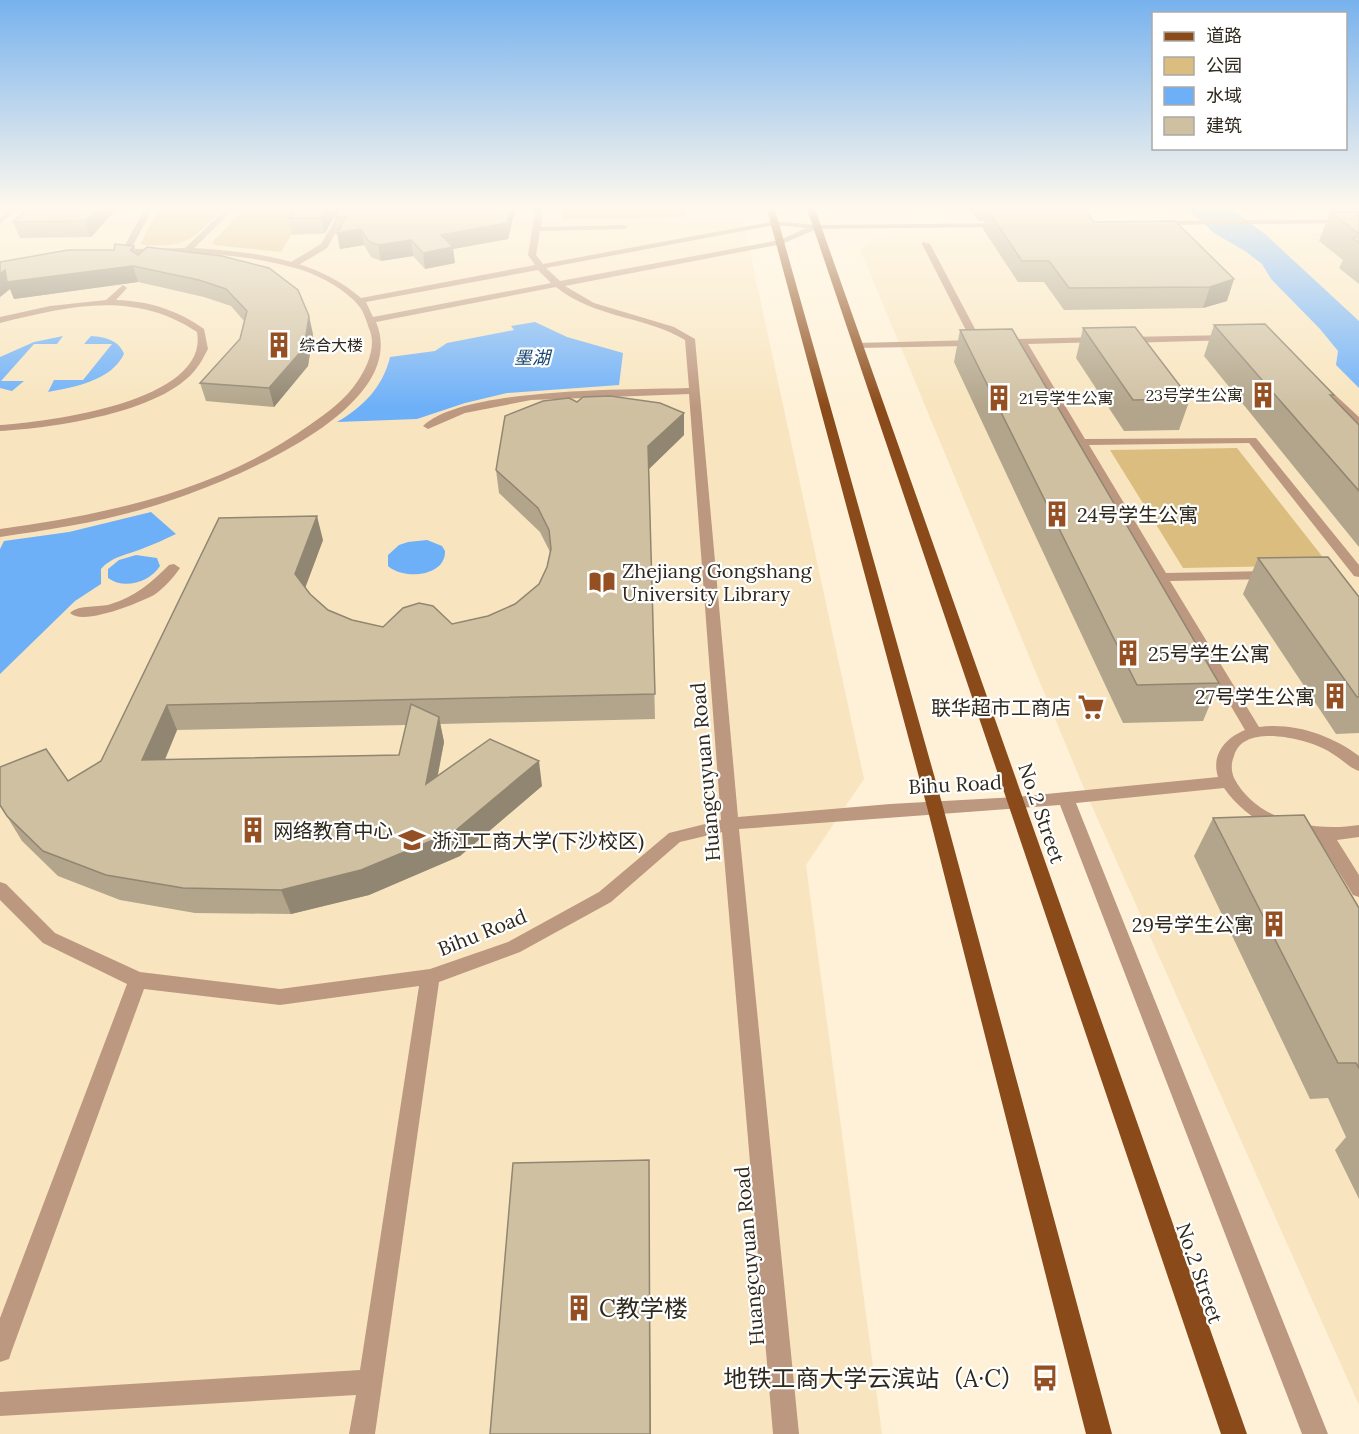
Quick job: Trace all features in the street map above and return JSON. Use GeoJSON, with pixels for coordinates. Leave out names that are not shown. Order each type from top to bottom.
{"type":"FeatureCollection","features":[{"type":"Feature","properties":{"kind":"main road"},"geometry":{"type":"LineString","coordinates":[[790,273],[935,807],[1099,1434]]}},
{"type":"Feature","properties":{"kind":"main road","name":"No.2 Street"},"geometry":{"type":"LineString","coordinates":[[833,273],[1234,1434]]}},
{"type":"Feature","properties":{"kind":"street"},"geometry":{"type":"LineString","coordinates":[[0,533],[62,525],[150,504],[228,476],[291,443],[338,410],[366,377],[378,346],[375,319],[362,300],[333,280],[316,273]]}},
{"type":"Feature","properties":{"kind":"street"},"geometry":{"type":"LineString","coordinates":[[362,300],[513,273]]}},
{"type":"Feature","properties":{"kind":"street","name":"Huangcuyuan Road"},"geometry":{"type":"LineString","coordinates":[[545,273],[556,285],[602,310],[676,330],[690,339],[730,824],[786,1434]]}},
{"type":"Feature","properties":{"kind":"street"},"geometry":{"type":"LineString","coordinates":[[375,319],[619,273]]}},
{"type":"Feature","properties":{"kind":"street"},"geometry":{"type":"LineString","coordinates":[[941,273],[977,342]]}},
{"type":"Feature","properties":{"kind":"street"},"geometry":{"type":"LineString","coordinates":[[107,304],[123,288]]}},
{"type":"Feature","properties":{"kind":"street"},"geometry":{"type":"LineString","coordinates":[[0,320],[40,310],[107,304],[159,308],[185,317],[201,331],[204,348],[192,367],[167,387],[129,405],[81,419],[30,428],[0,428]]}},
{"type":"Feature","properties":{"kind":"street"},"geometry":{"type":"LineString","coordinates":[[858,345],[1240,338]]}},
{"type":"Feature","properties":{"kind":"street"},"geometry":{"type":"LineString","coordinates":[[1021,341],[1254,732]]}},
{"type":"Feature","properties":{"kind":"street"},"geometry":{"type":"LineString","coordinates":[[1312,376],[1359,423]]}},
{"type":"Feature","properties":{"kind":"street"},"geometry":{"type":"LineString","coordinates":[[428,426],[462,411],[498,402],[579,394],[694,392]]}},
{"type":"Feature","properties":{"kind":"street"},"geometry":{"type":"LineString","coordinates":[[577,411],[579,394]]}},
{"type":"Feature","properties":{"kind":"street"},"geometry":{"type":"LineString","coordinates":[[1082,442],[1252,440],[1359,573]]}},
{"type":"Feature","properties":{"kind":"street"},"geometry":{"type":"LineString","coordinates":[[77,613],[114,608],[151,591],[174,568]]}},
{"type":"Feature","properties":{"kind":"street"},"geometry":{"type":"LineString","coordinates":[[1338,573],[1359,573]]}},
{"type":"Feature","properties":{"kind":"street"},"geometry":{"type":"LineString","coordinates":[[1162,577],[1284,575]]}},
{"type":"Feature","properties":{"kind":"street"},"geometry":{"type":"LineString","coordinates":[[1359,765],[1325,742],[1300,734],[1276,730],[1254,732],[1237,739],[1226,750],[1223,765],[1228,782],[1241,800],[1262,815],[1287,828],[1340,836],[1359,831]]}},
{"type":"Feature","properties":{"kind":"street","name":"Bihu Road"},"geometry":{"type":"LineString","coordinates":[[0,889],[49,938],[138,980],[280,997],[430,977],[514,948],[605,897],[675,837],[730,824],[935,807],[1016,803],[1228,782]]}},
{"type":"Feature","properties":{"kind":"street"},"geometry":{"type":"LineString","coordinates":[[1066,798],[1315,1434]]}},
{"type":"Feature","properties":{"kind":"street"},"geometry":{"type":"LineString","coordinates":[[1325,835],[1359,890]]}},
{"type":"Feature","properties":{"kind":"street"},"geometry":{"type":"LineString","coordinates":[[362,1434],[430,977]]}},
{"type":"Feature","properties":{"kind":"street"},"geometry":{"type":"LineString","coordinates":[[0,1350],[138,980]]}},
{"type":"Feature","properties":{"kind":"street"},"geometry":{"type":"LineString","coordinates":[[0,1404],[370,1382]]}},
{"type":"Feature","properties":{"kind":"shaded area","name":"浙江工商大学(下沙校区)"},"geometry":{"type":"Polygon","coordinates":[[[0,273],[754,273],[864,779],[806,865],[882,1434],[0,1434],[0,273]]]}},
{"type":"Feature","properties":{"kind":"shaded area"},"geometry":{"type":"Polygon","coordinates":[[[870,273],[1267,273],[1338,351],[1337,365],[1359,388],[1359,1405],[1083,786],[870,273]]]}},
{"type":"Feature","properties":{"kind":"shaded area"},"geometry":{"type":"Polygon","coordinates":[[[1307,273],[1359,273],[1359,321],[1307,273]]]}},
{"type":"Feature","properties":{"kind":"green space"},"geometry":{"type":"Polygon","coordinates":[[[1237,448],[1329,565],[1183,568],[1110,450],[1237,448]]]}},
{"type":"Feature","properties":{"kind":"water"},"geometry":{"type":"Polygon","coordinates":[[[1267,273],[1307,273],[1359,321],[1359,388],[1336,365],[1338,351],[1320,329],[1267,273]]]}},
{"type":"Feature","properties":{"kind":"water","name":"墨湖"},"geometry":{"type":"Polygon","coordinates":[[[535,322],[567,337],[623,353],[619,385],[507,393],[465,403],[417,419],[337,422],[371,395],[387,368],[390,357],[435,351],[447,343],[514,330],[511,326],[535,322]]]}},
{"type":"Feature","properties":{"kind":"water"},"geometry":{"type":"Polygon","coordinates":[[[63,336],[57,344],[34,344],[1,381],[24,381],[12,391],[0,388],[0,357],[34,342],[63,336]]]}},
{"type":"Feature","properties":{"kind":"water"},"geometry":{"type":"Polygon","coordinates":[[[91,336],[106,338],[119,345],[124,354],[118,363],[101,377],[69,388],[48,392],[54,380],[83,380],[112,344],[84,344],[91,336]]]}},
{"type":"Feature","properties":{"kind":"water"},"geometry":{"type":"Polygon","coordinates":[[[151,512],[176,534],[106,564],[101,569],[101,584],[75,601],[0,674],[0,549],[4,541],[69,532],[151,512]]]}},
{"type":"Feature","properties":{"kind":"water"},"geometry":{"type":"Polygon","coordinates":[[[427,540],[442,546],[445,551],[439,566],[422,574],[413,574],[403,573],[388,566],[388,555],[399,545],[427,540]]]}},
{"type":"Feature","properties":{"kind":"water"},"geometry":{"type":"Polygon","coordinates":[[[136,555],[157,558],[160,566],[150,576],[129,584],[114,582],[108,578],[108,569],[119,560],[136,555]]]}},
{"type":"Feature","properties":{"kind":"building"},"geometry":{"type":"Polygon","coordinates":[[[5,273],[79,273],[7,282],[5,273]]]}},
{"type":"Feature","properties":{"kind":"building"},"geometry":{"type":"Polygon","coordinates":[[[166,273],[275,273],[298,290],[309,316],[304,348],[269,388],[200,383],[240,339],[247,311],[226,289],[166,273]]]}},
{"type":"Feature","properties":{"kind":"building"},"geometry":{"type":"Polygon","coordinates":[[[1058,273],[1228,273],[1234,279],[1210,287],[1069,288],[1058,273]]]}},
{"type":"Feature","properties":{"kind":"building"},"geometry":{"type":"Polygon","coordinates":[[[1265,324],[1334,395],[1330,395],[1359,425],[1359,491],[1214,325],[1265,324]]]}},
{"type":"Feature","properties":{"kind":"building"},"geometry":{"type":"Polygon","coordinates":[[[1135,327],[1190,399],[1133,400],[1083,328],[1135,327]]]}},
{"type":"Feature","properties":{"kind":"building"},"geometry":{"type":"Polygon","coordinates":[[[1012,329],[1219,683],[1137,685],[960,330],[1012,329]]]}},
{"type":"Feature","properties":{"kind":"building"},"geometry":{"type":"Polygon","coordinates":[[[610,396],[660,403],[684,413],[648,446],[655,694],[167,705],[142,760],[399,755],[411,704],[439,717],[426,784],[490,739],[539,761],[455,831],[361,870],[281,890],[183,888],[106,875],[43,851],[7,816],[0,805],[0,767],[46,749],[68,781],[101,761],[219,518],[317,516],[295,574],[310,594],[328,610],[352,620],[383,627],[403,608],[419,603],[433,606],[452,624],[488,616],[515,604],[539,584],[547,567],[551,549],[549,530],[538,508],[496,470],[505,416],[543,401],[569,398],[577,402],[583,397],[610,396]]]}},
{"type":"Feature","properties":{"kind":"building"},"geometry":{"type":"Polygon","coordinates":[[[1328,557],[1359,597],[1359,697],[1258,558],[1328,557]]]}},
{"type":"Feature","properties":{"kind":"building"},"geometry":{"type":"Polygon","coordinates":[[[1304,815],[1359,908],[1359,1068],[1356,1063],[1338,1063],[1213,818],[1304,815]]]}},
{"type":"Feature","properties":{"kind":"building","name":"C教学楼"},"geometry":{"type":"Polygon","coordinates":[[[649,1160],[650,1434],[490,1434],[513,1163],[649,1160]]]}},
{"type":"Feature","properties":{"kind":"place","name":"综合大楼"},"geometry":{"type":"Point","coordinates":[279,345]}},
{"type":"Feature","properties":{"kind":"place","name":"23号学生公寓"},"geometry":{"type":"Point","coordinates":[1263,395]}},
{"type":"Feature","properties":{"kind":"place","name":"21号学生公寓"},"geometry":{"type":"Point","coordinates":[999,398]}},
{"type":"Feature","properties":{"kind":"place","name":"24号学生公寓"},"geometry":{"type":"Point","coordinates":[1057,514]}},
{"type":"Feature","properties":{"kind":"place","name":"Zhejiang Gongshang University Library"},"geometry":{"type":"Point","coordinates":[602,582]}},
{"type":"Feature","properties":{"kind":"place","name":"25号学生公寓"},"geometry":{"type":"Point","coordinates":[1128,653]}},
{"type":"Feature","properties":{"kind":"place","name":"27号学生公寓"},"geometry":{"type":"Point","coordinates":[1335,696]}},
{"type":"Feature","properties":{"kind":"place","name":"联华超市工商店"},"geometry":{"type":"Point","coordinates":[1091,707]}},
{"type":"Feature","properties":{"kind":"place","name":"网络教育中心"},"geometry":{"type":"Point","coordinates":[253,830]}},
{"type":"Feature","properties":{"kind":"place","name":"浙江工商大学(下沙校区)"},"geometry":{"type":"Point","coordinates":[412,840]}},
{"type":"Feature","properties":{"kind":"place","name":"29号学生公寓"},"geometry":{"type":"Point","coordinates":[1274,924]}},
{"type":"Feature","properties":{"kind":"place","name":"C教学楼"},"geometry":{"type":"Point","coordinates":[579,1308]}},
{"type":"Feature","properties":{"kind":"place","name":"地铁工商大学云滨站（A·C）"},"geometry":{"type":"Point","coordinates":[1045,1378]}}]}
